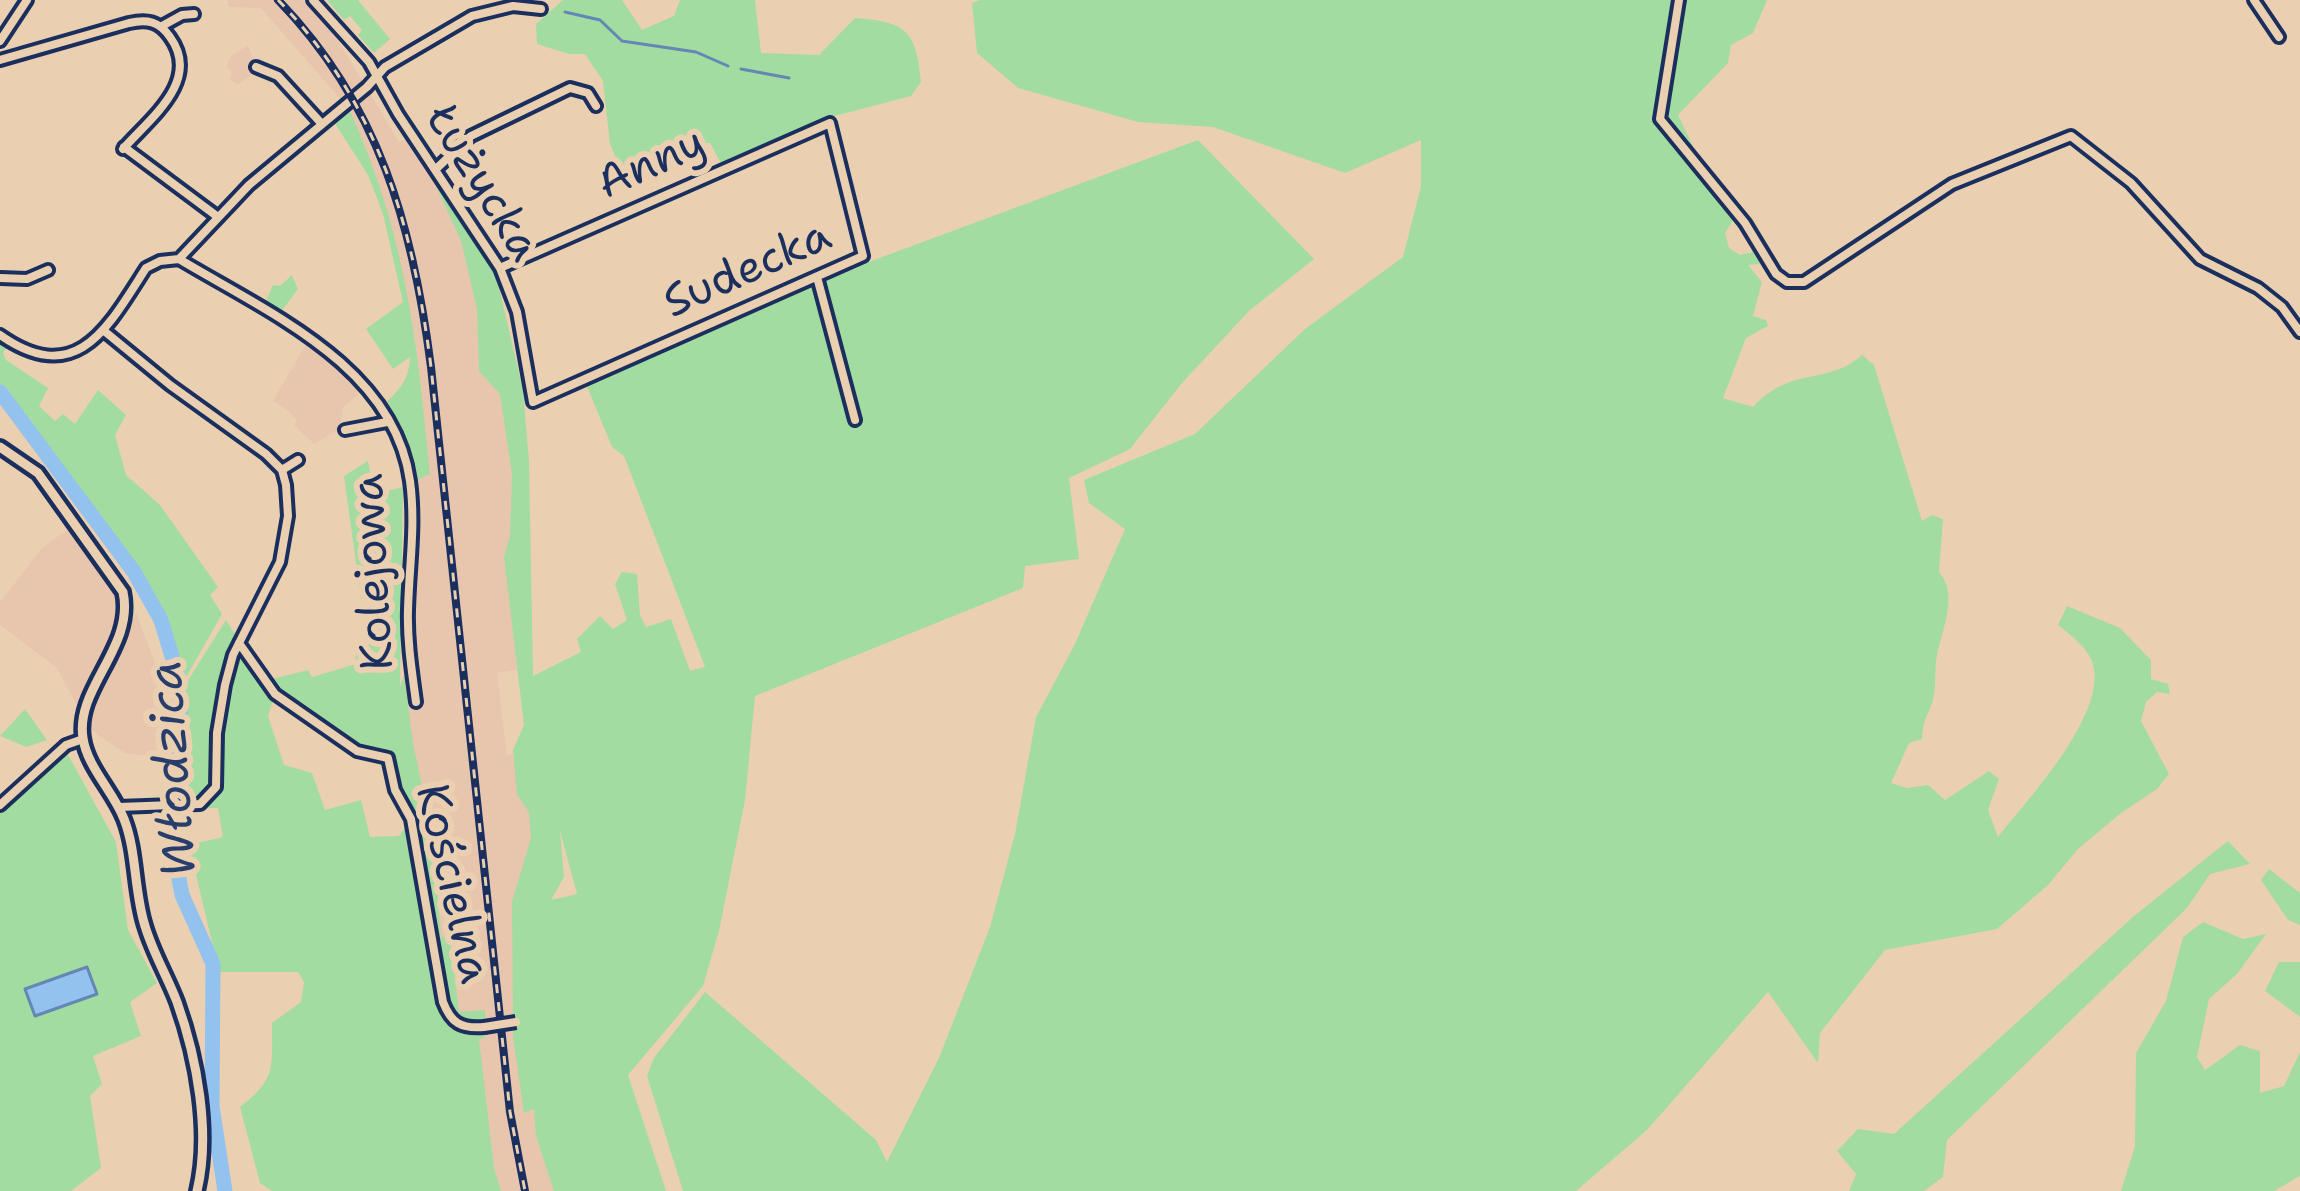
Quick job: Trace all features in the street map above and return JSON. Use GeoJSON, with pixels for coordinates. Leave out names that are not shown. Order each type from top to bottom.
{"type":"FeatureCollection","features":[{"type":"Feature","properties":{"kind":"street"},"geometry":{"type":"LineString","coordinates":[[0,41],[27,0]]}},
{"type":"Feature","properties":{"kind":"street","name":"Łużycka"},"geometry":{"type":"LineString","coordinates":[[313,0],[370,62],[500,268],[517,312],[533,402]]}},
{"type":"Feature","properties":{"kind":"street"},"geometry":{"type":"LineString","coordinates":[[1679,0],[1660,118],[1745,223],[1768,264],[1787,282],[1804,282],[1952,184],[2072,136],[2131,183],[2200,259],[2258,288],[2300,332]]}},
{"type":"Feature","properties":{"kind":"street"},"geometry":{"type":"LineString","coordinates":[[2254,0],[2279,37]]}},
{"type":"Feature","properties":{"kind":"street"},"geometry":{"type":"LineString","coordinates":[[0,335],[25,350],[62,354],[90,346],[146,268],[179,259],[249,185],[376,76],[472,16],[513,6],[541,8]]}},
{"type":"Feature","properties":{"kind":"street"},"geometry":{"type":"LineString","coordinates":[[162,26],[194,14]]}},
{"type":"Feature","properties":{"kind":"street"},"geometry":{"type":"LineString","coordinates":[[0,60],[129,22],[144,20],[162,26],[177,47],[174,92],[124,148],[218,217]]}},
{"type":"Feature","properties":{"kind":"street"},"geometry":{"type":"LineString","coordinates":[[256,68],[278,76],[321,123]]}},
{"type":"Feature","properties":{"kind":"street"},"geometry":{"type":"LineString","coordinates":[[437,168],[471,136],[570,88],[588,93],[596,106]]}},
{"type":"Feature","properties":{"kind":"street","name":"Anny"},"geometry":{"type":"LineString","coordinates":[[500,268],[830,123]]}},
{"type":"Feature","properties":{"kind":"street","name":"Sudecka"},"geometry":{"type":"LineString","coordinates":[[533,402],[863,256],[830,123]]}},
{"type":"Feature","properties":{"kind":"street","name":"Kolejowa"},"geometry":{"type":"LineString","coordinates":[[179,259],[297,329],[338,359],[375,399],[405,456],[410,482],[413,544],[408,618],[416,702]]}},
{"type":"Feature","properties":{"kind":"street"},"geometry":{"type":"LineString","coordinates":[[0,278],[27,279],[48,270]]}},
{"type":"Feature","properties":{"kind":"street"},"geometry":{"type":"LineString","coordinates":[[817,277],[855,420]]}},
{"type":"Feature","properties":{"kind":"street"},"geometry":{"type":"LineString","coordinates":[[103,329],[170,385],[243,434],[282,470],[288,516],[280,562],[239,644],[220,714],[216,787],[200,804],[119,807]]}},
{"type":"Feature","properties":{"kind":"street"},"geometry":{"type":"LineString","coordinates":[[346,430],[387,422]]}},
{"type":"Feature","properties":{"kind":"street"},"geometry":{"type":"LineString","coordinates":[[0,447],[38,472],[123,592],[127,610],[123,629],[85,712],[83,739],[126,824],[143,922],[177,1002],[188,1042],[201,1114],[200,1189]]}},
{"type":"Feature","properties":{"kind":"street"},"geometry":{"type":"LineString","coordinates":[[282,470],[298,460]]}},
{"type":"Feature","properties":{"kind":"street","name":"Kościelna"},"geometry":{"type":"LineString","coordinates":[[239,644],[275,694],[357,751],[388,758],[395,790],[411,819],[449,1017],[458,1024],[484,1027],[516,1022]]}},
{"type":"Feature","properties":{"kind":"street"},"geometry":{"type":"LineString","coordinates":[[0,805],[72,740],[83,739]]}},
{"type":"Feature","properties":{"kind":"shaded area"},"geometry":{"type":"Polygon","coordinates":[[[227,0],[302,0],[334,34],[399,142],[411,138],[488,279],[520,411],[527,668],[497,673],[507,756],[536,746],[532,903],[536,1136],[554,1191],[501,1191],[478,1038],[459,1016],[443,966],[405,707],[421,704],[413,607],[419,528],[414,354],[388,214],[349,109],[261,8],[229,7],[227,0]]]}},
{"type":"Feature","properties":{"kind":"shaded area"},"geometry":{"type":"Polygon","coordinates":[[[248,45],[258,70],[238,85],[229,79],[232,72],[226,67],[231,56],[248,45]]]}},
{"type":"Feature","properties":{"kind":"shaded area"},"geometry":{"type":"Polygon","coordinates":[[[306,344],[363,391],[343,407],[340,429],[314,444],[294,425],[297,421],[290,412],[273,401],[306,344]]]}},
{"type":"Feature","properties":{"kind":"shaded area"},"geometry":{"type":"Polygon","coordinates":[[[71,527],[120,594],[118,628],[91,709],[136,612],[163,685],[161,757],[125,753],[99,736],[89,727],[57,668],[0,625],[0,602],[42,548],[71,527]]]}},
{"type":"Feature","properties":{"kind":"green space"},"geometry":{"type":"Polygon","coordinates":[[[327,0],[358,0],[390,39],[374,53],[358,35],[362,30],[350,16],[344,20],[327,0]]]}},
{"type":"Feature","properties":{"kind":"green space"},"geometry":{"type":"Polygon","coordinates":[[[563,0],[622,0],[642,30],[674,16],[680,0],[755,0],[761,53],[819,55],[855,18],[887,22],[912,40],[921,82],[911,96],[831,117],[722,165],[710,143],[652,151],[637,178],[621,170],[610,144],[603,81],[585,54],[537,44],[536,24],[563,0]]]}},
{"type":"Feature","properties":{"kind":"green space"},"geometry":{"type":"Polygon","coordinates":[[[1767,0],[1753,33],[1731,45],[1728,63],[1678,115],[1735,217],[1725,233],[1729,248],[1740,255],[1753,252],[1760,264],[1748,265],[1762,282],[1753,316],[1766,320],[1768,326],[1746,338],[1723,398],[1753,407],[1782,386],[1836,370],[1862,355],[1874,365],[1922,521],[1932,515],[1943,519],[1939,572],[1948,601],[1934,697],[1922,739],[1909,743],[1891,783],[1907,788],[1928,785],[1945,800],[1989,771],[1999,779],[1988,810],[1998,837],[2064,753],[2090,703],[2095,679],[2091,659],[2058,625],[2067,606],[2120,628],[2151,660],[2151,679],[2168,684],[2170,694],[2157,692],[2146,702],[2141,721],[2169,774],[2157,789],[2078,849],[2048,885],[1997,929],[1885,950],[1820,1033],[1818,1063],[1768,992],[1647,1130],[1576,1191],[683,1191],[647,1076],[654,1058],[705,992],[876,1140],[887,1162],[939,1058],[990,927],[1015,834],[1036,717],[1074,646],[1125,529],[1089,503],[1084,480],[1195,434],[1305,329],[1403,257],[1421,186],[1421,140],[1345,173],[1213,127],[1138,122],[1018,88],[977,53],[972,3],[1767,0]]]}},
{"type":"Feature","properties":{"kind":"green space"},"geometry":{"type":"Polygon","coordinates":[[[349,109],[384,200],[414,333],[430,474],[405,485],[396,438],[380,423],[380,408],[401,386],[410,357],[393,369],[366,329],[403,302],[383,214],[368,175],[334,122],[349,109]]]}},
{"type":"Feature","properties":{"kind":"green space"},"geometry":{"type":"Polygon","coordinates":[[[1198,140],[1314,259],[1249,311],[1182,383],[1130,449],[1069,478],[1079,559],[1025,566],[1023,588],[755,696],[745,800],[703,986],[628,1075],[666,1191],[554,1191],[536,1136],[534,1109],[524,1113],[513,1037],[512,902],[531,838],[529,812],[517,795],[513,750],[524,725],[504,557],[510,536],[512,474],[500,394],[479,371],[477,309],[461,241],[420,151],[427,153],[496,275],[523,390],[533,676],[581,652],[577,639],[600,616],[613,629],[627,620],[615,584],[622,572],[637,574],[640,615],[646,627],[671,619],[690,671],[705,667],[624,456],[612,447],[586,384],[866,263],[1198,140]],[[560,831],[564,877],[551,900],[577,894],[560,831]]]}},
{"type":"Feature","properties":{"kind":"green space"},"geometry":{"type":"Polygon","coordinates":[[[292,275],[298,289],[281,312],[265,303],[273,285],[280,286],[292,275]]]}},
{"type":"Feature","properties":{"kind":"green space"},"geometry":{"type":"Polygon","coordinates":[[[0,342],[6,348],[6,360],[48,388],[39,406],[55,421],[63,414],[75,424],[98,390],[126,415],[115,435],[126,475],[160,505],[218,587],[210,595],[222,614],[185,685],[226,620],[264,681],[308,670],[312,677],[356,664],[355,648],[377,642],[376,598],[361,599],[344,476],[368,461],[374,494],[403,487],[400,687],[404,675],[433,839],[441,937],[450,938],[459,1012],[485,1010],[485,1038],[479,1039],[494,1168],[501,1191],[272,1191],[260,1183],[240,1107],[266,1079],[272,1061],[272,1023],[301,1002],[304,982],[298,972],[219,972],[189,845],[223,837],[218,808],[175,809],[181,725],[177,673],[161,620],[134,572],[0,392],[0,342]],[[275,695],[268,716],[284,765],[312,773],[325,810],[361,800],[370,837],[399,836],[411,819],[395,790],[387,758],[357,751],[275,695]]]}},
{"type":"Feature","properties":{"kind":"green space"},"geometry":{"type":"Polygon","coordinates":[[[25,709],[47,740],[26,747],[0,736],[25,709]]]}},
{"type":"Feature","properties":{"kind":"green space"},"geometry":{"type":"Polygon","coordinates":[[[67,753],[116,842],[128,930],[157,983],[130,1002],[141,1036],[93,1056],[102,1084],[90,1096],[101,1168],[71,1191],[0,1191],[0,813],[67,753]]]}},
{"type":"Feature","properties":{"kind":"green space"},"geometry":{"type":"Polygon","coordinates":[[[2228,841],[2250,864],[2210,874],[2187,908],[1947,1140],[1943,1177],[1924,1191],[1849,1191],[1856,1174],[1837,1151],[1858,1129],[1894,1134],[2134,916],[2228,841]]]}},
{"type":"Feature","properties":{"kind":"green space"},"geometry":{"type":"Polygon","coordinates":[[[2269,869],[2300,893],[2300,925],[2288,920],[2261,880],[2269,869]]]}},
{"type":"Feature","properties":{"kind":"green space"},"geometry":{"type":"Polygon","coordinates":[[[2203,922],[2243,939],[2266,934],[2237,974],[2209,999],[2197,1057],[2205,1070],[2240,1045],[2260,1051],[2260,1093],[2284,1086],[2300,1052],[2300,1176],[2274,1191],[2121,1191],[2135,1146],[2136,1053],[2166,1001],[2183,937],[2203,922]]]}},
{"type":"Feature","properties":{"kind":"green space"},"geometry":{"type":"Polygon","coordinates":[[[2279,962],[2300,962],[2300,1017],[2265,991],[2279,962]]]}},
{"type":"Feature","properties":{"kind":"water"},"geometry":{"type":"Polygon","coordinates":[[[87,967],[97,994],[35,1016],[25,989],[87,967]]]}},
{"type":"Feature","properties":{"kind":"waterway"},"geometry":{"type":"LineString","coordinates":[[565,12],[600,20],[622,41],[696,52],[728,66]]}},
{"type":"Feature","properties":{"kind":"waterway"},"geometry":{"type":"LineString","coordinates":[[741,69],[789,78]]}},
{"type":"Feature","properties":{"kind":"waterway","name":"Włodzica"},"geometry":{"type":"LineString","coordinates":[[0,392],[134,572],[161,620],[177,673],[181,725],[173,847],[182,895],[213,964],[212,1106],[225,1191]]}},
{"type":"Feature","properties":{"kind":"railway"},"geometry":{"type":"LineString","coordinates":[[278,0],[342,81],[366,125],[386,170],[414,265],[431,367],[510,1112],[525,1191]]}}]}
